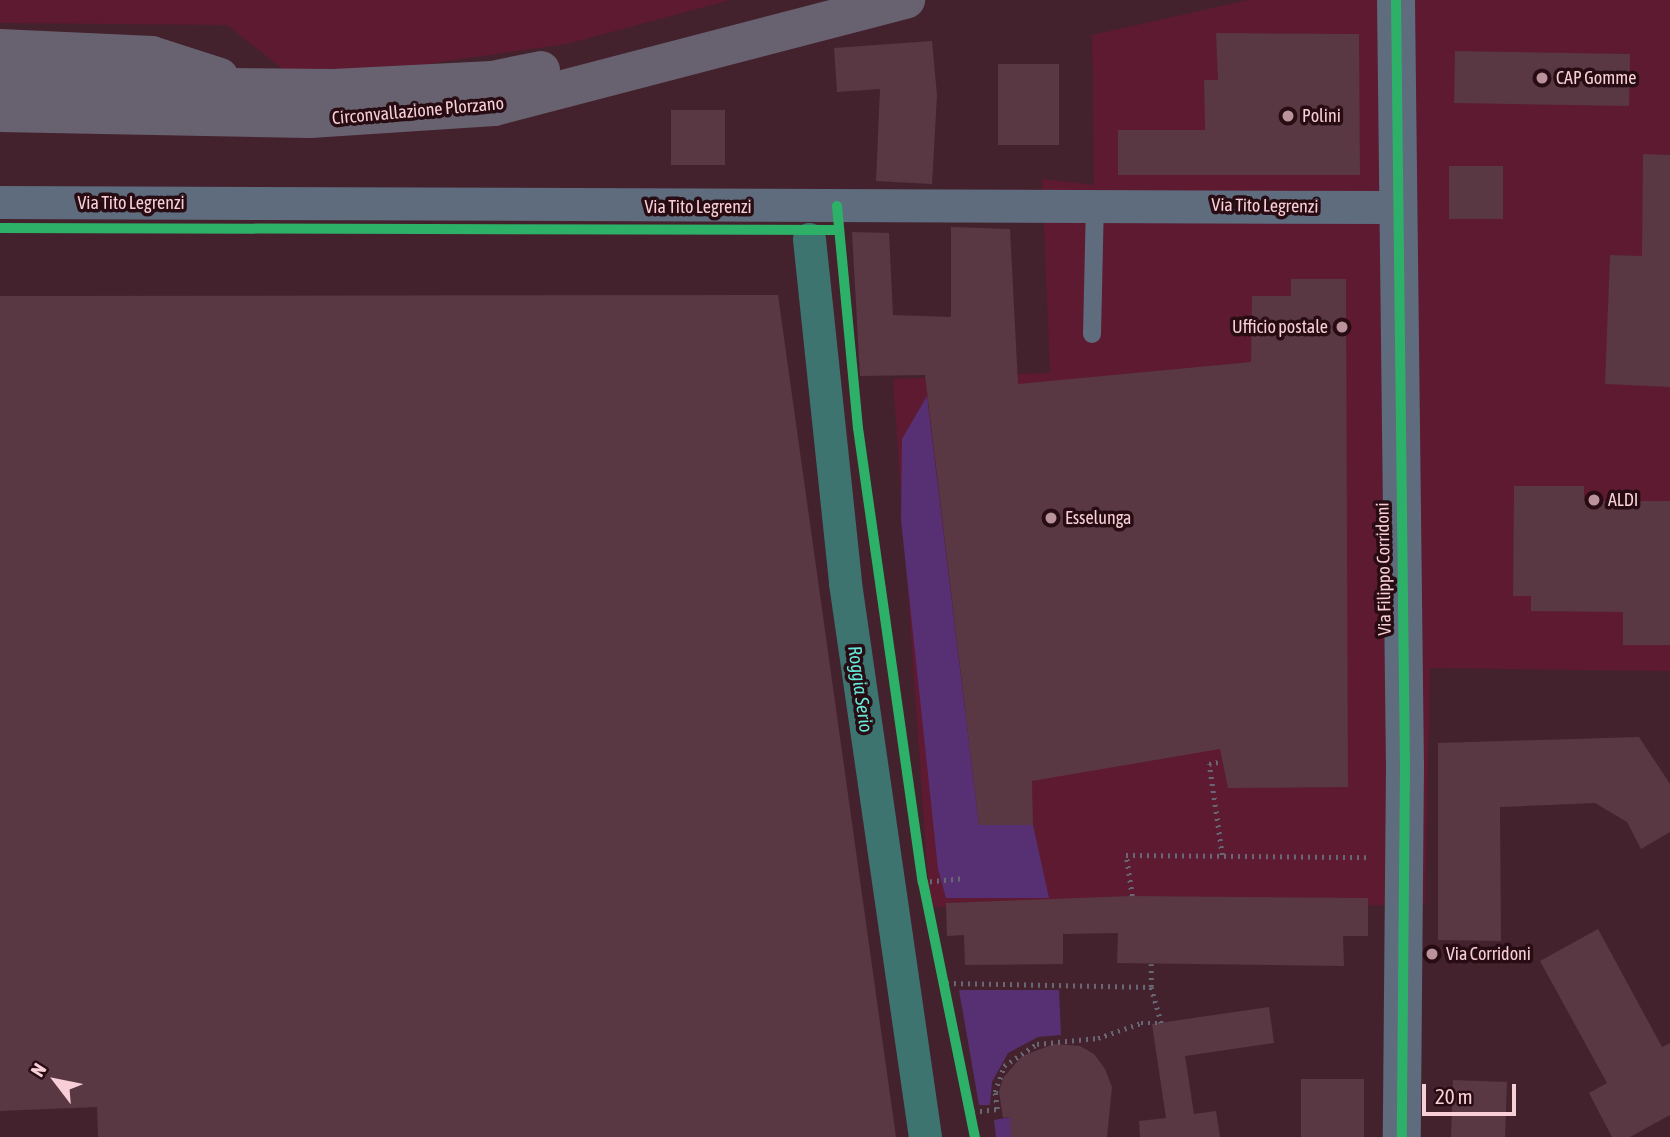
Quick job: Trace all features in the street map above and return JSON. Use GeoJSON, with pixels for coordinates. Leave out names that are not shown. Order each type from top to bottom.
{"type":"FeatureCollection","features":[{"type":"Feature","properties":{"kind":"highway","name":"Circonvallazione Plorzano"},"geometry":{"type":"LineString","coordinates":[[0,85],[255,88],[492,80],[628,52],[818,0]]}},
{"type":"Feature","properties":{"kind":"highway","name":"Circonvallazione Plorzano"},"geometry":{"type":"LineString","coordinates":[[0,113],[310,119],[494,107],[906,0]]}},
{"type":"Feature","properties":{"kind":"highway"},"geometry":{"type":"LineString","coordinates":[[0,48],[152,55],[255,88]]}},
{"type":"Feature","properties":{"kind":"street","name":"Via Filippo Corridoni"},"geometry":{"type":"LineString","coordinates":[[1396,0],[1404,857],[1402,1137]]}},
{"type":"Feature","properties":{"kind":"street","name":"Via Tito Legrenzi"},"geometry":{"type":"LineString","coordinates":[[0,202],[1396,207]]}},
{"type":"Feature","properties":{"kind":"lane"},"geometry":{"type":"LineString","coordinates":[[1092,334],[1095,206]]}},
{"type":"Feature","properties":{"kind":"path"},"geometry":{"type":"LineString","coordinates":[[1222,761],[1209,764],[1222,855]]}},
{"type":"Feature","properties":{"kind":"path"},"geometry":{"type":"LineString","coordinates":[[1132,896],[1126,855],[1404,857]]}},
{"type":"Feature","properties":{"kind":"path"},"geometry":{"type":"LineString","coordinates":[[922,868],[926,894]]}},
{"type":"Feature","properties":{"kind":"path"},"geometry":{"type":"LineString","coordinates":[[923,882],[965,878]]}},
{"type":"Feature","properties":{"kind":"path"},"geometry":{"type":"LineString","coordinates":[[973,1112],[997,1109],[995,1092],[1004,1066],[1037,1044],[1098,1038],[1141,1023],[1161,1023],[1151,987],[1151,964]]}},
{"type":"Feature","properties":{"kind":"path"},"geometry":{"type":"LineString","coordinates":[[944,970],[950,996]]}},
{"type":"Feature","properties":{"kind":"path"},"geometry":{"type":"LineString","coordinates":[[947,983],[1151,987]]}},
{"type":"Feature","properties":{"kind":"path"},"geometry":{"type":"LineString","coordinates":[[970,1099],[974,1125]]}},
{"type":"Feature","properties":{"kind":"shaded area"},"geometry":{"type":"Polygon","coordinates":[[[0,0],[730,0],[567,44],[412,66],[283,69],[227,25],[0,23],[0,0]]]}},
{"type":"Feature","properties":{"kind":"shaded area"},"geometry":{"type":"Polygon","coordinates":[[[1248,0],[1670,0],[1670,671],[1430,668],[1425,905],[930,907],[893,379],[1050,373],[1042,179],[1094,185],[1092,35],[1248,0]]]}},
{"type":"Feature","properties":{"kind":"shaded area"},"geometry":{"type":"Polygon","coordinates":[[[927,396],[979,825],[1033,825],[1049,898],[946,898],[938,869],[901,520],[902,439],[927,396]]]}},
{"type":"Feature","properties":{"kind":"shaded area"},"geometry":{"type":"Polygon","coordinates":[[[959,990],[1059,990],[1061,1035],[1038,1037],[1008,1053],[992,1082],[990,1105],[979,1105],[959,990]]]}},
{"type":"Feature","properties":{"kind":"shaded area"},"geometry":{"type":"Polygon","coordinates":[[[1017,1116],[1036,1137],[996,1137],[994,1120],[1017,1116]]]}},
{"type":"Feature","properties":{"kind":"building","name":"Polini"},"geometry":{"type":"Polygon","coordinates":[[[1216,33],[1359,34],[1360,175],[1118,175],[1118,130],[1205,130],[1204,80],[1218,80],[1216,33]]]}},
{"type":"Feature","properties":{"kind":"building"},"geometry":{"type":"Polygon","coordinates":[[[932,41],[937,95],[932,184],[876,181],[880,89],[837,92],[834,48],[932,41]]]}},
{"type":"Feature","properties":{"kind":"building","name":"CAP Gomme"},"geometry":{"type":"Polygon","coordinates":[[[1455,51],[1630,54],[1629,106],[1454,103],[1455,51]]]}},
{"type":"Feature","properties":{"kind":"building"},"geometry":{"type":"Polygon","coordinates":[[[998,64],[1059,64],[1059,145],[998,145],[998,64]]]}},
{"type":"Feature","properties":{"kind":"building"},"geometry":{"type":"Polygon","coordinates":[[[671,110],[725,110],[725,165],[671,165],[671,110]]]}},
{"type":"Feature","properties":{"kind":"building"},"geometry":{"type":"Polygon","coordinates":[[[1643,154],[1670,155],[1670,387],[1605,384],[1610,255],[1642,256],[1643,154]]]}},
{"type":"Feature","properties":{"kind":"building"},"geometry":{"type":"Polygon","coordinates":[[[1449,166],[1503,166],[1503,219],[1449,219],[1449,166]]]}},
{"type":"Feature","properties":{"kind":"building"},"geometry":{"type":"Polygon","coordinates":[[[951,227],[1010,229],[1018,384],[1251,362],[1252,296],[1291,296],[1291,279],[1346,279],[1348,787],[1228,788],[1220,749],[1032,781],[1033,825],[979,825],[925,375],[860,376],[852,232],[889,233],[893,315],[951,317],[951,227]]]}},
{"type":"Feature","properties":{"kind":"building"},"geometry":{"type":"Polygon","coordinates":[[[778,295],[896,1137],[98,1137],[97,1107],[0,1111],[0,296],[778,295]]]}},
{"type":"Feature","properties":{"kind":"building"},"geometry":{"type":"Polygon","coordinates":[[[1514,486],[1584,486],[1584,501],[1670,501],[1670,645],[1623,645],[1623,612],[1531,611],[1531,596],[1513,596],[1514,486]]]}},
{"type":"Feature","properties":{"kind":"building"},"geometry":{"type":"Polygon","coordinates":[[[1639,737],[1670,784],[1670,832],[1641,849],[1627,822],[1595,803],[1500,807],[1501,941],[1438,940],[1438,743],[1639,737]]]}},
{"type":"Feature","properties":{"kind":"building"},"geometry":{"type":"Polygon","coordinates":[[[1132,896],[1368,898],[1368,936],[1343,936],[1344,966],[1117,963],[1118,933],[1063,934],[1063,964],[965,965],[964,935],[947,936],[946,903],[1132,896]]]}},
{"type":"Feature","properties":{"kind":"building"},"geometry":{"type":"Polygon","coordinates":[[[1598,929],[1662,1047],[1670,1043],[1670,1115],[1630,1137],[1612,1137],[1589,1093],[1607,1083],[1540,961],[1598,929]]]}},
{"type":"Feature","properties":{"kind":"building"},"geometry":{"type":"Polygon","coordinates":[[[1269,1007],[1274,1043],[1185,1056],[1194,1114],[1216,1111],[1220,1137],[1140,1137],[1139,1121],[1166,1118],[1152,1024],[1269,1007]]]}},
{"type":"Feature","properties":{"kind":"building"},"geometry":{"type":"Polygon","coordinates":[[[1054,1044],[1080,1046],[1094,1054],[1105,1069],[1112,1087],[1107,1137],[1011,1137],[1010,1117],[1003,1118],[999,1092],[1003,1078],[1022,1056],[1054,1044]]]}},
{"type":"Feature","properties":{"kind":"building"},"geometry":{"type":"Polygon","coordinates":[[[1301,1079],[1364,1079],[1364,1137],[1301,1137],[1301,1079]]]}},
{"type":"Feature","properties":{"kind":"building"},"geometry":{"type":"Polygon","coordinates":[[[1453,1080],[1507,1082],[1505,1137],[1451,1137],[1453,1080]]]}},
{"type":"Feature","properties":{"kind":"waterway","name":"Roggia Serio"},"geometry":{"type":"LineString","coordinates":[[809,239],[845,583],[925,1137]]}},
{"type":"Feature","properties":{"kind":"cycle path"},"geometry":{"type":"LineString","coordinates":[[1396,0],[1405,765],[1402,1137]]}},
{"type":"Feature","properties":{"kind":"cycle path"},"geometry":{"type":"LineString","coordinates":[[837,206],[858,428],[923,882],[975,1137]]}},
{"type":"Feature","properties":{"kind":"cycle path"},"geometry":{"type":"LineString","coordinates":[[0,228],[838,230]]}},
{"type":"Feature","properties":{"kind":"place","name":"CAP Gomme"},"geometry":{"type":"Point","coordinates":[1542,78]}},
{"type":"Feature","properties":{"kind":"place","name":"Polini"},"geometry":{"type":"Point","coordinates":[1288,116]}},
{"type":"Feature","properties":{"kind":"place","name":"Ufficio postale"},"geometry":{"type":"Point","coordinates":[1342,327]}},
{"type":"Feature","properties":{"kind":"place","name":"ALDI"},"geometry":{"type":"Point","coordinates":[1594,500]}},
{"type":"Feature","properties":{"kind":"place","name":"Esselunga"},"geometry":{"type":"Point","coordinates":[1051,518]}},
{"type":"Feature","properties":{"kind":"place","name":"Via Corridoni"},"geometry":{"type":"Point","coordinates":[1432,954]}}]}
